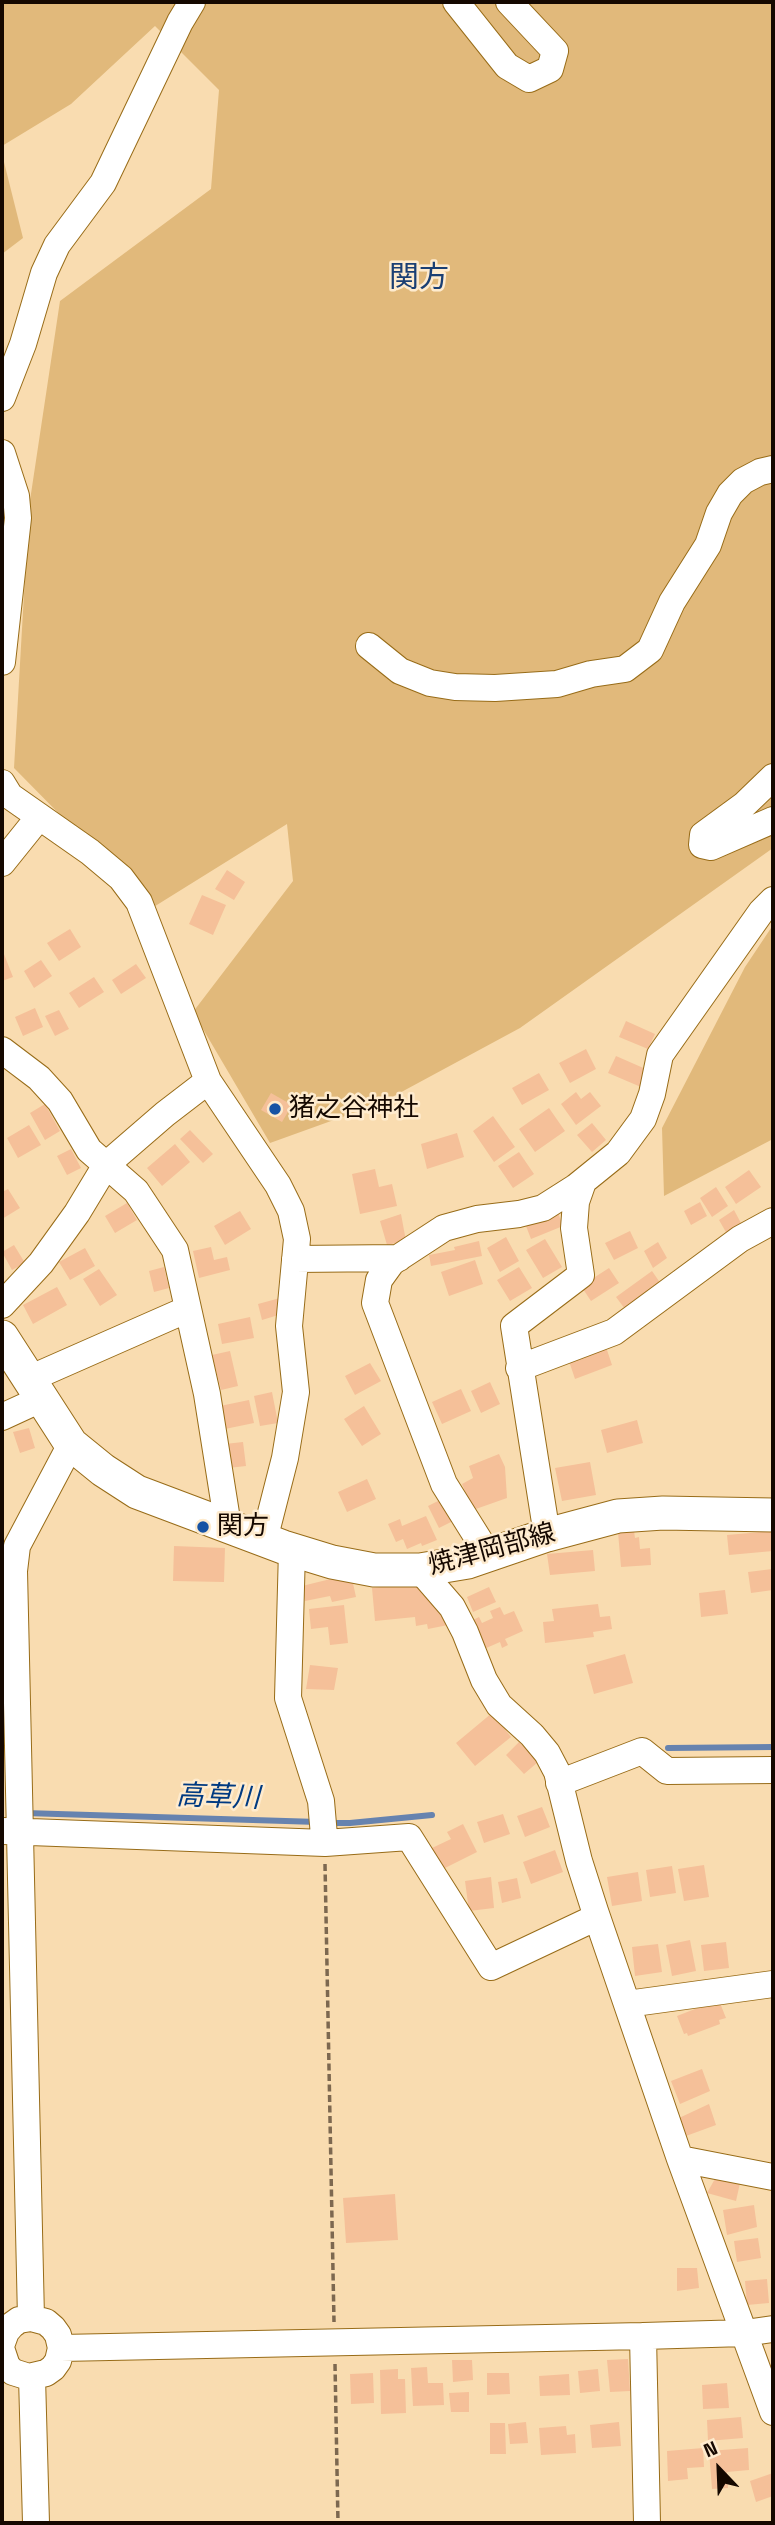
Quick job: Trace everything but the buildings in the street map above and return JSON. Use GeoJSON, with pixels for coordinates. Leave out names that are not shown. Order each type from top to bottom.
{"type":"FeatureCollection","features":[{"type":"Feature","properties":{"kind":"main road","name":"焼津岡部線"},"geometry":{"type":"LineString","coordinates":[[2,1337],[71,1444],[103,1470],[137,1492],[278,1545],[332,1562],[374,1570],[420,1570],[489,1556],[547,1535],[618,1516],[663,1513],[773,1515]]}},
{"type":"Feature","properties":{"kind":"street"},"geometry":{"type":"LineString","coordinates":[[2,398],[23,345],[44,273],[57,245],[103,183],[192,2]]}},
{"type":"Feature","properties":{"kind":"street"},"geometry":{"type":"LineString","coordinates":[[456,2],[507,66],[530,79],[550,69],[555,51],[509,2]]}},
{"type":"Feature","properties":{"kind":"street"},"geometry":{"type":"LineString","coordinates":[[2,453],[16,496],[18,519],[2,662]]}},
{"type":"Feature","properties":{"kind":"street"},"geometry":{"type":"LineString","coordinates":[[369,646],[400,671],[430,683],[454,687],[495,688],[557,684],[591,674],[625,669],[650,650],[673,602],[708,545],[719,513],[730,494],[743,481],[773,469]]}},
{"type":"Feature","properties":{"kind":"street"},"geometry":{"type":"LineString","coordinates":[[773,777],[744,805],[703,835],[702,845],[711,847],[773,820]]}},
{"type":"Feature","properties":{"kind":"street"},"geometry":{"type":"LineString","coordinates":[[2,783],[10,796],[90,852],[121,878],[139,902],[208,1082],[278,1185],[291,1211],[297,1239],[289,1326],[296,1392],[285,1458],[278,1545],[288,1698],[321,1801],[324,1840]]}},
{"type":"Feature","properties":{"kind":"street"},"geometry":{"type":"LineString","coordinates":[[2,863],[39,817]]}},
{"type":"Feature","properties":{"kind":"street"},"geometry":{"type":"LineString","coordinates":[[489,1556],[444,1484],[375,1303],[379,1280],[393,1262],[444,1228],[477,1219],[543,1208],[583,1182],[618,1153],[643,1119],[652,1094],[660,1055],[761,912],[773,900]]}},
{"type":"Feature","properties":{"kind":"street"},"geometry":{"type":"LineString","coordinates":[[2,1050],[39,1078],[60,1101],[89,1150],[136,1191],[175,1250],[207,1394],[228,1526]]}},
{"type":"Feature","properties":{"kind":"street"},"geometry":{"type":"LineString","coordinates":[[2,1305],[41,1263],[77,1213],[106,1165],[165,1114],[208,1082]]}},
{"type":"Feature","properties":{"kind":"street"},"geometry":{"type":"LineString","coordinates":[[547,1535],[513,1326],[581,1275],[574,1228],[576,1202],[583,1182]]}},
{"type":"Feature","properties":{"kind":"street"},"geometry":{"type":"LineString","coordinates":[[519,1368],[614,1332],[740,1238],[773,1221]]}},
{"type":"Feature","properties":{"kind":"street"},"geometry":{"type":"LineString","coordinates":[[295,1259],[399,1258]]}},
{"type":"Feature","properties":{"kind":"street"},"geometry":{"type":"LineString","coordinates":[[2,1417],[35,1389],[188,1309]]}},
{"type":"Feature","properties":{"kind":"street"},"geometry":{"type":"LineString","coordinates":[[31,2318],[14,1830],[19,1792],[9,1557],[18,1546],[71,1444]]}},
{"type":"Feature","properties":{"kind":"street"},"geometry":{"type":"LineString","coordinates":[[420,1570],[452,1607],[484,1680],[499,1705],[532,1735],[547,1753],[556,1772],[597,1917],[680,2160],[773,2412]]}},
{"type":"Feature","properties":{"kind":"street"},"geometry":{"type":"LineString","coordinates":[[559,1783],[642,1751],[667,1771],[773,1770]]}},
{"type":"Feature","properties":{"kind":"street"},"geometry":{"type":"LineString","coordinates":[[14,1830],[324,1840],[409,1837],[491,1967],[597,1917]]}},
{"type":"Feature","properties":{"kind":"street"},"geometry":{"type":"LineString","coordinates":[[627,2004],[773,1984]]}},
{"type":"Feature","properties":{"kind":"street"},"geometry":{"type":"LineString","coordinates":[[680,2160],[773,2177]]}},
{"type":"Feature","properties":{"kind":"street"},"geometry":{"type":"LineString","coordinates":[[2,2343],[12,2325],[31,2318],[46,2322],[53,2328],[61,2348],[53,2368],[33,2377],[20,2376],[13,2371],[7,2365],[2,2351]]}},
{"type":"Feature","properties":{"kind":"street"},"geometry":{"type":"LineString","coordinates":[[61,2348],[643,2336],[745,2333],[773,2329]]}},
{"type":"Feature","properties":{"kind":"street"},"geometry":{"type":"LineString","coordinates":[[643,2336],[647,2523]]}},
{"type":"Feature","properties":{"kind":"street"},"geometry":{"type":"LineString","coordinates":[[33,2377],[36,2523]]}},
{"type":"Feature","properties":{"kind":"path"},"geometry":{"type":"LineString","coordinates":[[324,1840],[338,2523]]}},
{"type":"Feature","properties":{"kind":"shaded area"},"geometry":{"type":"Polygon","coordinates":[[[2,2],[773,2],[773,848],[520,1028],[381,1103],[270,1143],[193,1012],[293,881],[287,824],[152,908],[14,768],[29,507],[60,301],[211,189],[219,90],[155,26],[71,104],[2,146],[2,2]]]}},
{"type":"Feature","properties":{"kind":"shaded area"},"geometry":{"type":"Polygon","coordinates":[[[2,154],[23,238],[2,254],[2,154]]]}},
{"type":"Feature","properties":{"kind":"shaded area"},"geometry":{"type":"Polygon","coordinates":[[[773,925],[773,1139],[664,1196],[662,1128],[745,967],[773,925]]]}},
{"type":"Feature","properties":{"kind":"waterway","name":"高草川"},"geometry":{"type":"LineString","coordinates":[[668,1748],[773,1747]]}},
{"type":"Feature","properties":{"kind":"waterway","name":"高草川"},"geometry":{"type":"LineString","coordinates":[[25,1813],[318,1822]]}},
{"type":"Feature","properties":{"kind":"waterway","name":"高草川"},"geometry":{"type":"LineString","coordinates":[[329,1823],[432,1815]]}},
{"type":"Feature","properties":{"kind":"place","name":"猪之谷神社"},"geometry":{"type":"Point","coordinates":[275,1109]}},
{"type":"Feature","properties":{"kind":"place","name":"関方"},"geometry":{"type":"Point","coordinates":[203,1527]}},
{"type":"Feature","properties":{"kind":"district","name":"関方"},"geometry":{"type":"Point","coordinates":[419,279]}}]}
